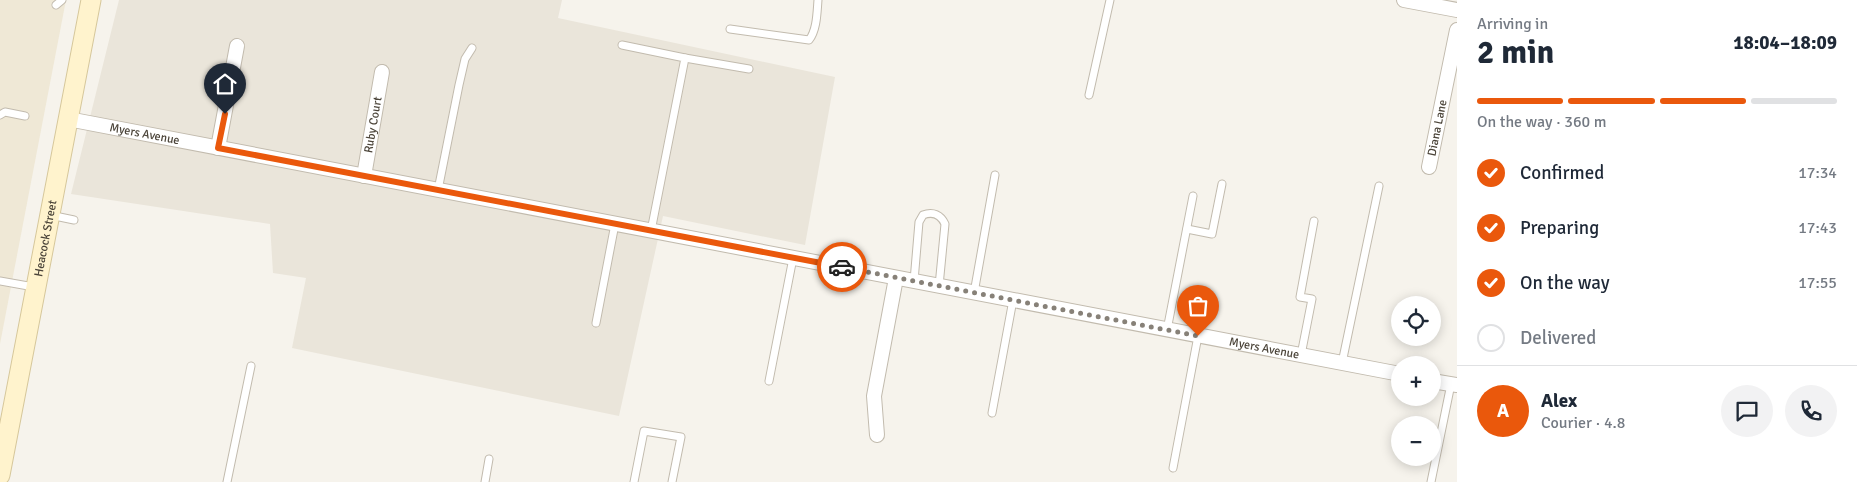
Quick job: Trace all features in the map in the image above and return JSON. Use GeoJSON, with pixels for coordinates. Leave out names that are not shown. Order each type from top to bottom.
{"type":"FeatureCollection","features":[{"type":"Feature","properties":{"kind":"main road","name":"Heacock Street"},"geometry":{"type":"LineString","coordinates":[[0,475],[91,0]]}},
{"type":"Feature","properties":{"kind":"street"},"geometry":{"type":"LineString","coordinates":[[1404,0],[1437,3],[1457,10]]}},
{"type":"Feature","properties":{"kind":"street","name":"Diana Lane"},"geometry":{"type":"LineString","coordinates":[[1429,167],[1457,30]]}},
{"type":"Feature","properties":{"kind":"street"},"geometry":{"type":"LineString","coordinates":[[218,148],[237,46]]}},
{"type":"Feature","properties":{"kind":"street","name":"Ruby Court"},"geometry":{"type":"LineString","coordinates":[[364,176],[382,72]]}},
{"type":"Feature","properties":{"kind":"street","name":"Myers Avenue"},"geometry":{"type":"LineString","coordinates":[[68,118],[1391,372]]}},
{"type":"Feature","properties":{"kind":"street"},"geometry":{"type":"LineString","coordinates":[[877,435],[874,396],[896,278]]}},
{"type":"Feature","properties":{"kind":"street"},"geometry":{"type":"LineString","coordinates":[[1441,383],[1454,385]]}},
{"type":"Feature","properties":{"kind":"lane"},"geometry":{"type":"LineString","coordinates":[[56,5],[62,0]]}},
{"type":"Feature","properties":{"kind":"lane"},"geometry":{"type":"LineString","coordinates":[[730,29],[809,40],[812,36],[818,10],[818,0]]}},
{"type":"Feature","properties":{"kind":"lane"},"geometry":{"type":"LineString","coordinates":[[1090,95],[1110,0]]}},
{"type":"Feature","properties":{"kind":"lane"},"geometry":{"type":"LineString","coordinates":[[622,45],[749,69]]}},
{"type":"Feature","properties":{"kind":"lane"},"geometry":{"type":"LineString","coordinates":[[438,190],[459,85],[466,59],[472,48]]}},
{"type":"Feature","properties":{"kind":"lane"},"geometry":{"type":"LineString","coordinates":[[652,231],[685,58]]}},
{"type":"Feature","properties":{"kind":"lane"},"geometry":{"type":"LineString","coordinates":[[0,115],[5,112],[25,116]]}},
{"type":"Feature","properties":{"kind":"lane"},"geometry":{"type":"LineString","coordinates":[[974,293],[995,175]]}},
{"type":"Feature","properties":{"kind":"lane"},"geometry":{"type":"LineString","coordinates":[[1187,229],[1212,234],[1222,184]]}},
{"type":"Feature","properties":{"kind":"lane"},"geometry":{"type":"LineString","coordinates":[[1342,363],[1379,186]]}},
{"type":"Feature","properties":{"kind":"lane"},"geometry":{"type":"LineString","coordinates":[[1167,330],[1193,196]]}},
{"type":"Feature","properties":{"kind":"lane"},"geometry":{"type":"LineString","coordinates":[[914,281],[919,222],[924,215],[932,213],[939,215],[945,224],[939,286]]}},
{"type":"Feature","properties":{"kind":"lane"},"geometry":{"type":"LineString","coordinates":[[49,215],[74,220]]}},
{"type":"Feature","properties":{"kind":"lane"},"geometry":{"type":"LineString","coordinates":[[1301,355],[1312,299],[1300,297],[1314,221]]}},
{"type":"Feature","properties":{"kind":"lane"},"geometry":{"type":"LineString","coordinates":[[596,323],[616,224]]}},
{"type":"Feature","properties":{"kind":"lane"},"geometry":{"type":"LineString","coordinates":[[768,381],[793,258]]}},
{"type":"Feature","properties":{"kind":"lane"},"geometry":{"type":"LineString","coordinates":[[0,281],[36,287]]}},
{"type":"Feature","properties":{"kind":"lane"},"geometry":{"type":"LineString","coordinates":[[992,413],[1013,300]]}},
{"type":"Feature","properties":{"kind":"lane"},"geometry":{"type":"LineString","coordinates":[[1173,468],[1198,336]]}},
{"type":"Feature","properties":{"kind":"lane"},"geometry":{"type":"LineString","coordinates":[[227,482],[251,366]]}},
{"type":"Feature","properties":{"kind":"lane"},"geometry":{"type":"LineString","coordinates":[[1431,482],[1454,385]]}},
{"type":"Feature","properties":{"kind":"lane"},"geometry":{"type":"LineString","coordinates":[[634,482],[644,431],[681,438],[672,482]]}},
{"type":"Feature","properties":{"kind":"lane"},"geometry":{"type":"LineString","coordinates":[[485,482],[489,459]]}},
{"type":"Feature","properties":{"kind":"shaded area"},"geometry":{"type":"Polygon","coordinates":[[[0,0],[66,0],[0,344],[0,0]]]}},
{"type":"Feature","properties":{"kind":"shaded area"},"geometry":{"type":"Polygon","coordinates":[[[119,0],[562,0],[558,18],[835,77],[805,245],[663,216],[619,416],[292,348],[306,278],[273,273],[270,224],[71,194],[119,0]]]}},
{"type":"Feature","properties":{"kind":"way so far"},"geometry":{"type":"LineString","coordinates":[[842,267],[1198,336]]}},
{"type":"Feature","properties":{"kind":"route"},"geometry":{"type":"LineString","coordinates":[[225,114],[218,148],[842,267]]}}]}
